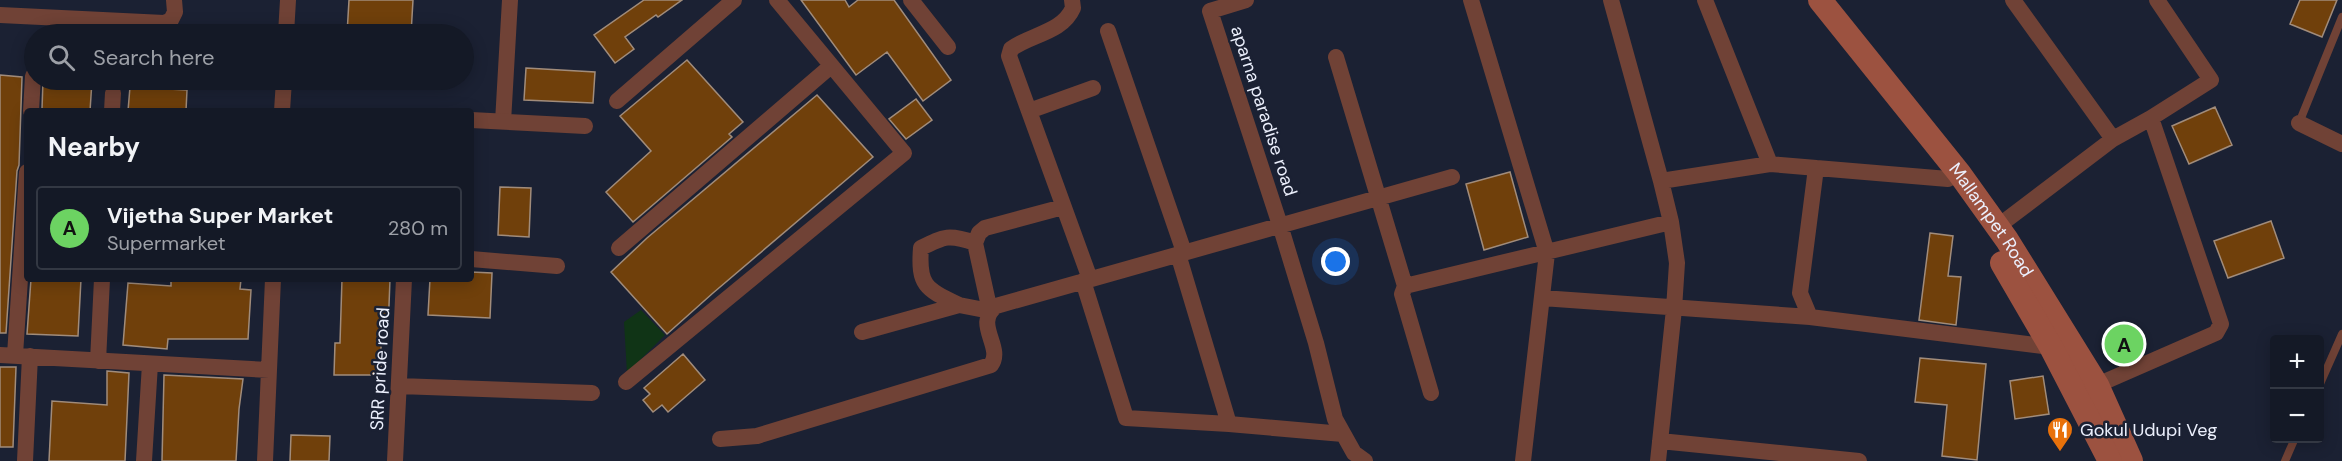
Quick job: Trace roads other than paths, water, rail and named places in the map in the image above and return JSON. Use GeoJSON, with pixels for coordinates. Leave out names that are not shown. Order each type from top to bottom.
{"type":"FeatureCollection","features":[{"type":"Feature","properties":{"kind":"main road","name":"Mallampet Road"},"geometry":{"type":"LineString","coordinates":[[1814,4],[1997,227],[2060,343],[2110,461]]}},
{"type":"Feature","properties":{"kind":"main road","name":"Mallampet Road"},"geometry":{"type":"LineString","coordinates":[[1953,176],[1987,236],[2060,343],[2097,385],[2131,461]]}},
{"type":"Feature","properties":{"kind":"street"},"geometry":{"type":"LineString","coordinates":[[1,0],[0,15],[164,23],[171,20],[175,12],[174,0]]}},
{"type":"Feature","properties":{"kind":"street"},"geometry":{"type":"LineString","coordinates":[[287,24],[288,0]]}},
{"type":"Feature","properties":{"kind":"street"},"geometry":{"type":"LineString","coordinates":[[504,122],[510,0]]}},
{"type":"Feature","properties":{"kind":"street"},"geometry":{"type":"LineString","coordinates":[[617,101],[734,0]]}},
{"type":"Feature","properties":{"kind":"street"},"geometry":{"type":"LineString","coordinates":[[626,382],[904,153],[777,0]]}},
{"type":"Feature","properties":{"kind":"street"},"geometry":{"type":"LineString","coordinates":[[911,0],[948,47]]}},
{"type":"Feature","properties":{"kind":"street"},"geometry":{"type":"LineString","coordinates":[[1072,0],[1073,8],[1065,21],[1011,49],[1009,56],[1064,207],[1126,418],[1230,424],[1343,435]]}},
{"type":"Feature","properties":{"kind":"street","name":"aparna paradise road"},"geometry":{"type":"LineString","coordinates":[[1246,0],[1209,5],[1316,343],[1335,419],[1354,453],[1365,461]]}},
{"type":"Feature","properties":{"kind":"street"},"geometry":{"type":"LineString","coordinates":[[1472,0],[1547,253],[1523,461]]}},
{"type":"Feature","properties":{"kind":"street"},"geometry":{"type":"LineString","coordinates":[[1611,0],[1661,181],[1671,222],[1677,263],[1658,461]]}},
{"type":"Feature","properties":{"kind":"street"},"geometry":{"type":"LineString","coordinates":[[1705,0],[1770,164]]}},
{"type":"Feature","properties":{"kind":"street"},"geometry":{"type":"LineString","coordinates":[[2013,0],[2113,138]]}},
{"type":"Feature","properties":{"kind":"street"},"geometry":{"type":"LineString","coordinates":[[1997,227],[2113,138],[2151,118],[2211,80],[2157,0]]}},
{"type":"Feature","properties":{"kind":"street"},"geometry":{"type":"LineString","coordinates":[[1108,31],[1181,253],[1230,424]]}},
{"type":"Feature","properties":{"kind":"street"},"geometry":{"type":"LineString","coordinates":[[1336,57],[1405,286],[1402,294],[1431,393]]}},
{"type":"Feature","properties":{"kind":"street"},"geometry":{"type":"LineString","coordinates":[[619,248],[831,66]]}},
{"type":"Feature","properties":{"kind":"street"},"geometry":{"type":"LineString","coordinates":[[1029,111],[1093,88]]}},
{"type":"Feature","properties":{"kind":"street"},"geometry":{"type":"LineString","coordinates":[[31,108],[32,90]]}},
{"type":"Feature","properties":{"kind":"street"},"geometry":{"type":"LineString","coordinates":[[282,108],[283,90]]}},
{"type":"Feature","properties":{"kind":"street"},"geometry":{"type":"LineString","coordinates":[[112,108],[113,93]]}},
{"type":"Feature","properties":{"kind":"street"},"geometry":{"type":"LineString","coordinates":[[2097,385],[2216,333],[2221,324],[2151,118]]}},
{"type":"Feature","properties":{"kind":"street"},"geometry":{"type":"LineString","coordinates":[[474,120],[585,126]]}},
{"type":"Feature","properties":{"kind":"street"},"geometry":{"type":"LineString","coordinates":[[2299,123],[2342,144]]}},
{"type":"Feature","properties":{"kind":"street"},"geometry":{"type":"LineString","coordinates":[[1661,181],[1770,164],[1953,176]]}},
{"type":"Feature","properties":{"kind":"street"},"geometry":{"type":"LineString","coordinates":[[1810,317],[1800,293],[1816,168]]}},
{"type":"Feature","properties":{"kind":"street"},"geometry":{"type":"LineString","coordinates":[[720,439],[758,436],[991,365],[994,358],[986,318],[996,306],[1452,177]]}},
{"type":"Feature","properties":{"kind":"street"},"geometry":{"type":"LineString","coordinates":[[990,311],[975,243],[979,233],[985,228],[1064,207]]}},
{"type":"Feature","properties":{"kind":"street"},"geometry":{"type":"LineString","coordinates":[[24,218],[15,355],[25,461]]}},
{"type":"Feature","properties":{"kind":"street"},"geometry":{"type":"LineString","coordinates":[[1405,286],[1671,222]]}},
{"type":"Feature","properties":{"kind":"street"},"geometry":{"type":"LineString","coordinates":[[975,243],[954,236],[921,248],[920,268],[923,283],[938,295],[959,305],[990,311]]}},
{"type":"Feature","properties":{"kind":"street"},"geometry":{"type":"LineString","coordinates":[[474,259],[557,266]]}},
{"type":"Feature","properties":{"kind":"street"},"geometry":{"type":"LineString","coordinates":[[98,361],[102,282]]}},
{"type":"Feature","properties":{"kind":"street"},"geometry":{"type":"LineString","coordinates":[[265,461],[273,282]]}},
{"type":"Feature","properties":{"kind":"street","name":"SRR pride road"},"geometry":{"type":"LineString","coordinates":[[395,461],[404,282]]}},
{"type":"Feature","properties":{"kind":"street"},"geometry":{"type":"LineString","coordinates":[[1542,298],[1810,317],[2060,343]]}},
{"type":"Feature","properties":{"kind":"street"},"geometry":{"type":"LineString","coordinates":[[862,332],[959,305]]}},
{"type":"Feature","properties":{"kind":"street"},"geometry":{"type":"LineString","coordinates":[[15,355],[269,370]]}},
{"type":"Feature","properties":{"kind":"street"},"geometry":{"type":"LineString","coordinates":[[144,461],[150,364]]}},
{"type":"Feature","properties":{"kind":"street"},"geometry":{"type":"LineString","coordinates":[[399,386],[592,393]]}},
{"type":"Feature","properties":{"kind":"street"},"geometry":{"type":"LineString","coordinates":[[1660,441],[1859,461]]}},
{"type":"Feature","properties":{"kind":"lane"},"geometry":{"type":"LineString","coordinates":[[2299,123],[2342,17]]}},
{"type":"Feature","properties":{"kind":"lane"},"geometry":{"type":"LineString","coordinates":[[2324,373],[2342,334]]}},
{"type":"Feature","properties":{"kind":"lane"},"geometry":{"type":"LineString","coordinates":[[2285,461],[2293,443]]}},
{"type":"Feature","properties":{"kind":"place","name":"Vijetha Super Market"},"geometry":{"type":"Point","coordinates":[2124,344]}},
{"type":"Feature","properties":{"kind":"place","name":"Gokul Udupi Veg"},"geometry":{"type":"Point","coordinates":[2060,453]}}]}
